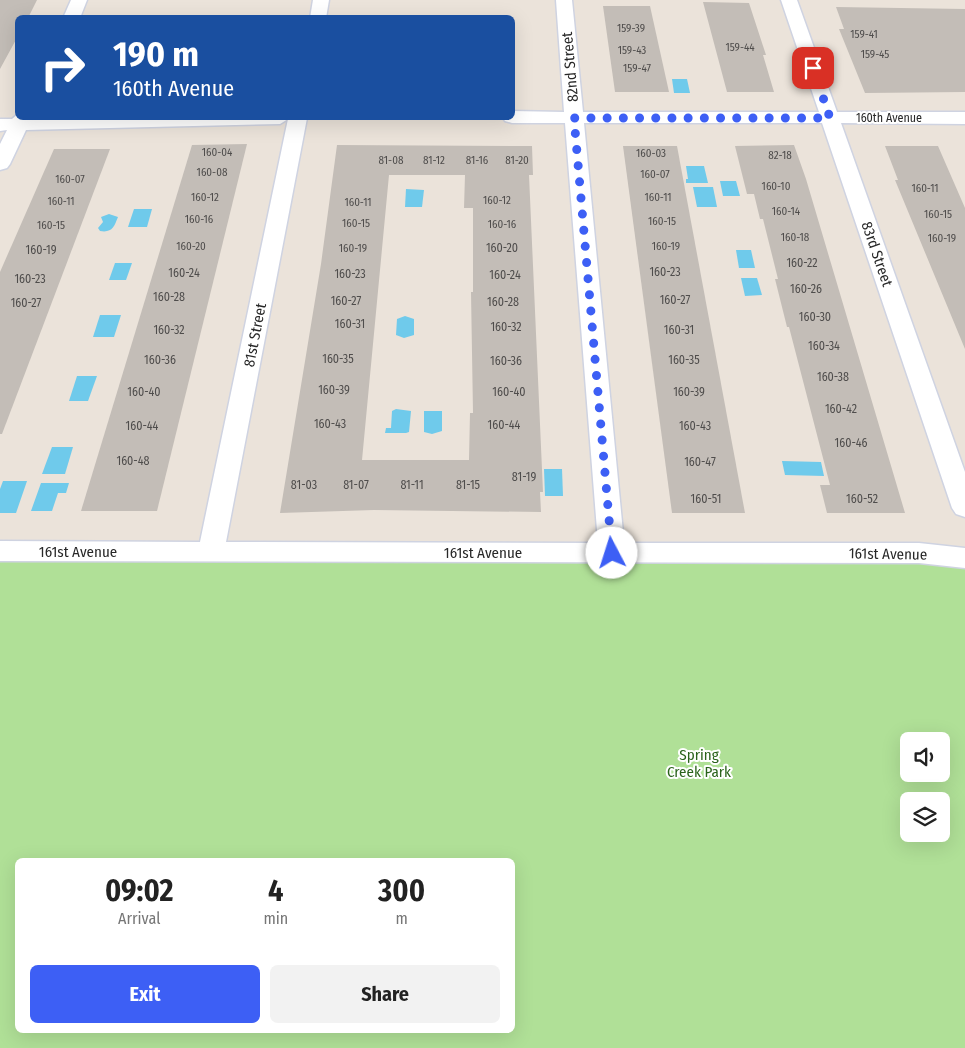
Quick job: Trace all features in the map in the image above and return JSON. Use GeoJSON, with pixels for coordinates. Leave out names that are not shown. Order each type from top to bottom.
{"type":"FeatureCollection","features":[{"type":"Feature","properties":{"kind":"street"},"geometry":{"type":"LineString","coordinates":[[72,15],[79,0]]}},
{"type":"Feature","properties":{"kind":"street"},"geometry":{"type":"LineString","coordinates":[[319,15],[322,0]]}},
{"type":"Feature","properties":{"kind":"street","name":"82nd Street"},"geometry":{"type":"LineString","coordinates":[[564,0],[612,553]]}},
{"type":"Feature","properties":{"kind":"street","name":"83rd Street"},"geometry":{"type":"LineString","coordinates":[[790,0],[965,508]]}},
{"type":"Feature","properties":{"kind":"street","name":"160th Avenue"},"geometry":{"type":"LineString","coordinates":[[515,117],[965,118]]}},
{"type":"Feature","properties":{"kind":"street"},"geometry":{"type":"LineString","coordinates":[[0,125],[21,120]]}},
{"type":"Feature","properties":{"kind":"street"},"geometry":{"type":"LineString","coordinates":[[0,164],[21,120]]}},
{"type":"Feature","properties":{"kind":"street","name":"81st Street"},"geometry":{"type":"LineString","coordinates":[[211,552],[298,120]]}},
{"type":"Feature","properties":{"kind":"street","name":"161st Avenue"},"geometry":{"type":"LineString","coordinates":[[0,551],[919,553],[965,558]]}},
{"type":"Feature","properties":{"kind":"green space","name":"Spring Creek Park"},"geometry":{"type":"Polygon","coordinates":[[[0,551],[965,558],[965,1048],[0,1048],[0,551]]]}},
{"type":"Feature","properties":{"kind":"water"},"geometry":{"type":"Polygon","coordinates":[[[672,79],[687,79],[690,93],[674,93],[672,79]]]}},
{"type":"Feature","properties":{"kind":"water"},"geometry":{"type":"Polygon","coordinates":[[[686,166],[704,166],[708,183],[686,183],[686,179],[688,179],[686,166]]]}},
{"type":"Feature","properties":{"kind":"water"},"geometry":{"type":"Polygon","coordinates":[[[720,181],[736,181],[740,196],[723,196],[720,181]]]}},
{"type":"Feature","properties":{"kind":"water"},"geometry":{"type":"Polygon","coordinates":[[[693,187],[713,187],[717,207],[697,207],[693,187]]]}},
{"type":"Feature","properties":{"kind":"water"},"geometry":{"type":"Polygon","coordinates":[[[406,189],[424,190],[422,207],[405,207],[406,189]]]}},
{"type":"Feature","properties":{"kind":"water"},"geometry":{"type":"Polygon","coordinates":[[[134,209],[152,209],[147,227],[128,227],[134,209]]]}},
{"type":"Feature","properties":{"kind":"water"},"geometry":{"type":"Polygon","coordinates":[[[109,214],[118,217],[115,224],[110,230],[100,231],[98,228],[103,222],[101,217],[109,214]]]}},
{"type":"Feature","properties":{"kind":"water"},"geometry":{"type":"Polygon","coordinates":[[[736,250],[751,250],[755,268],[739,268],[736,250]]]}},
{"type":"Feature","properties":{"kind":"water"},"geometry":{"type":"Polygon","coordinates":[[[115,263],[132,263],[126,280],[109,280],[115,263]]]}},
{"type":"Feature","properties":{"kind":"water"},"geometry":{"type":"Polygon","coordinates":[[[741,278],[757,278],[762,295],[745,296],[741,278]]]}},
{"type":"Feature","properties":{"kind":"water"},"geometry":{"type":"Polygon","coordinates":[[[100,315],[121,315],[114,337],[93,337],[100,315]]]}},
{"type":"Feature","properties":{"kind":"water"},"geometry":{"type":"Polygon","coordinates":[[[405,316],[414,319],[414,335],[404,338],[396,335],[397,319],[405,316]]]}},
{"type":"Feature","properties":{"kind":"water"},"geometry":{"type":"Polygon","coordinates":[[[77,376],[97,376],[88,401],[69,401],[77,376]]]}},
{"type":"Feature","properties":{"kind":"water"},"geometry":{"type":"Polygon","coordinates":[[[396,409],[411,411],[409,432],[385,433],[386,428],[391,428],[392,411],[396,409]]]}},
{"type":"Feature","properties":{"kind":"water"},"geometry":{"type":"Polygon","coordinates":[[[424,411],[442,411],[442,431],[432,434],[424,432],[424,411]]]}},
{"type":"Feature","properties":{"kind":"water"},"geometry":{"type":"Polygon","coordinates":[[[52,447],[73,447],[65,474],[42,474],[52,447]]]}},
{"type":"Feature","properties":{"kind":"water"},"geometry":{"type":"Polygon","coordinates":[[[782,461],[821,462],[824,476],[785,475],[782,461]]]}},
{"type":"Feature","properties":{"kind":"water"},"geometry":{"type":"Polygon","coordinates":[[[544,469],[562,469],[563,496],[545,496],[544,469]]]}},
{"type":"Feature","properties":{"kind":"water"},"geometry":{"type":"Polygon","coordinates":[[[3,481],[27,481],[16,513],[0,513],[0,489],[3,481]]]}},
{"type":"Feature","properties":{"kind":"water"},"geometry":{"type":"Polygon","coordinates":[[[41,483],[69,483],[66,493],[58,493],[52,511],[31,511],[41,483]]]}},
{"type":"Feature","properties":{"kind":"building"},"geometry":{"type":"Polygon","coordinates":[[[0,0],[37,0],[30,15],[15,15],[15,42],[0,69],[0,0]]]}},
{"type":"Feature","properties":{"kind":"building"},"geometry":{"type":"Polygon","coordinates":[[[703,2],[749,3],[766,55],[763,55],[774,92],[727,92],[703,2]]]}},
{"type":"Feature","properties":{"kind":"building"},"geometry":{"type":"Polygon","coordinates":[[[603,6],[650,6],[669,92],[615,92],[603,6]]]}},
{"type":"Feature","properties":{"kind":"building"},"geometry":{"type":"Polygon","coordinates":[[[836,7],[965,9],[965,92],[865,93],[839,29],[844,29],[836,7]]]}},
{"type":"Feature","properties":{"kind":"building"},"geometry":{"type":"Polygon","coordinates":[[[247,144],[157,511],[81,511],[192,145],[247,144]]]}},
{"type":"Feature","properties":{"kind":"building"},"geometry":{"type":"Polygon","coordinates":[[[337,145],[532,146],[533,175],[529,175],[543,492],[540,492],[541,512],[374,510],[280,513],[321,264],[337,145]],[[389,175],[362,460],[469,460],[470,413],[473,413],[471,292],[473,292],[473,208],[464,208],[465,175],[389,175]]]}},
{"type":"Feature","properties":{"kind":"building"},"geometry":{"type":"Polygon","coordinates":[[[794,145],[806,179],[905,513],[827,513],[820,485],[830,485],[789,327],[787,327],[775,279],[778,279],[763,219],[760,219],[754,194],[747,194],[735,146],[794,145]]]}},
{"type":"Feature","properties":{"kind":"building"},"geometry":{"type":"Polygon","coordinates":[[[623,146],[677,146],[745,513],[672,513],[623,146]]]}},
{"type":"Feature","properties":{"kind":"building"},"geometry":{"type":"Polygon","coordinates":[[[885,146],[938,146],[965,208],[965,349],[895,180],[898,180],[885,146]]]}},
{"type":"Feature","properties":{"kind":"building"},"geometry":{"type":"Polygon","coordinates":[[[54,149],[110,149],[2,434],[0,434],[0,272],[54,149]]]}},
{"type":"Feature","properties":{"kind":"route"},"geometry":{"type":"LineString","coordinates":[[612,553],[574,118],[830,118],[813,68]]}}]}
